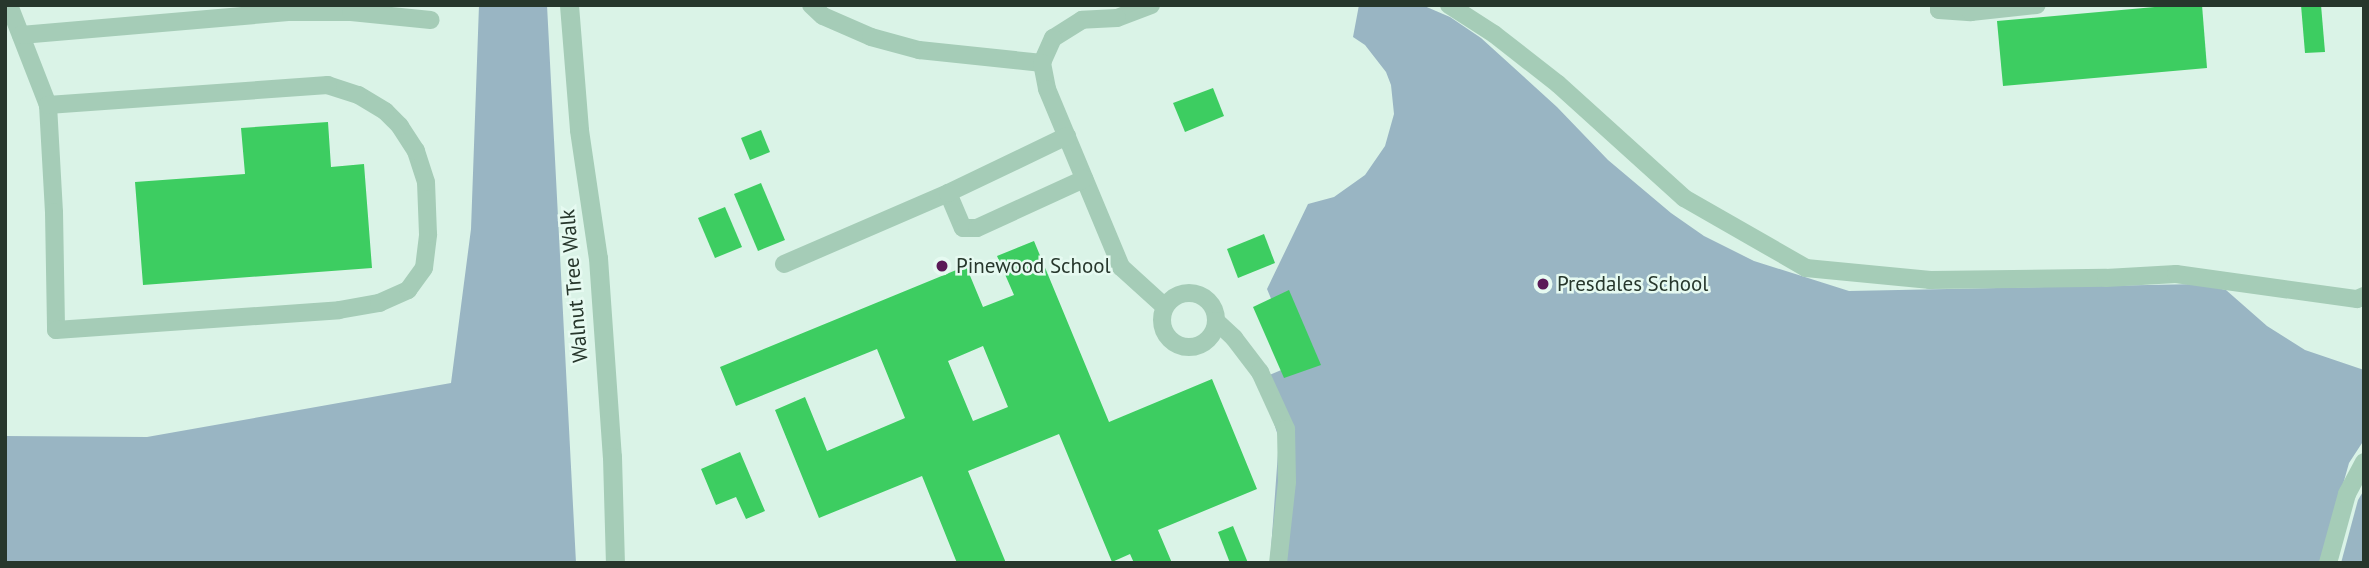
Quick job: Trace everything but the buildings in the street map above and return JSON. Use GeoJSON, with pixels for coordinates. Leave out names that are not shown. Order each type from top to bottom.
{"type":"FeatureCollection","features":[{"type":"Feature","properties":{"kind":"street","name":"Walnut Tree Walk"},"geometry":{"type":"LineString","coordinates":[[569,5],[579,130],[598,258],[612,457],[615,563]]}},
{"type":"Feature","properties":{"kind":"lane"},"geometry":{"type":"LineString","coordinates":[[9,5],[48,105],[54,212],[56,330],[339,310],[379,303],[408,290],[424,268],[428,234],[426,182],[415,151],[400,126],[385,110],[358,95],[328,85],[48,105]]}},
{"type":"Feature","properties":{"kind":"lane"},"geometry":{"type":"LineString","coordinates":[[811,5],[823,16],[872,37],[919,50],[1042,63]]}},
{"type":"Feature","properties":{"kind":"lane"},"geometry":{"type":"LineString","coordinates":[[1151,5],[1117,18],[1082,20],[1053,38],[1042,63],[1047,89],[1121,267],[1165,307]]}},
{"type":"Feature","properties":{"kind":"lane"},"geometry":{"type":"LineString","coordinates":[[1449,5],[1494,34],[1558,84],[1684,198],[1806,268],[1930,280],[2106,278],[2176,274],[2357,299],[2364,296]]}},
{"type":"Feature","properties":{"kind":"lane"},"geometry":{"type":"LineString","coordinates":[[1939,5],[1939,10],[1971,12],[2037,5]]}},
{"type":"Feature","properties":{"kind":"lane"},"geometry":{"type":"LineString","coordinates":[[20,35],[291,12],[351,12],[431,20]]}},
{"type":"Feature","properties":{"kind":"lane"},"geometry":{"type":"LineString","coordinates":[[784,264],[948,193],[1067,136]]}},
{"type":"Feature","properties":{"kind":"lane"},"geometry":{"type":"LineString","coordinates":[[948,193],[963,228],[977,228],[1084,179]]}},
{"type":"Feature","properties":{"kind":"lane"},"geometry":{"type":"LineString","coordinates":[[1216,321],[1210,338],[1194,347],[1185,347],[1170,339],[1162,324],[1165,307],[1178,295],[1196,294],[1211,304],[1216,321],[1234,338],[1261,372],[1286,429],[1287,482],[1278,563]]}},
{"type":"Feature","properties":{"kind":"lane"},"geometry":{"type":"LineString","coordinates":[[2328,563],[2347,494],[2364,462]]}},
{"type":"Feature","properties":{"kind":"shaded area"},"geometry":{"type":"Polygon","coordinates":[[[479,5],[547,5],[576,563],[5,563],[5,436],[147,437],[451,383],[471,229],[479,5]]]}},
{"type":"Feature","properties":{"kind":"shaded area","name":"Presdales School"},"geometry":{"type":"Polygon","coordinates":[[[1359,5],[1422,5],[1450,17],[1481,38],[1557,107],[1608,160],[1671,213],[1704,236],[1754,261],[1849,291],[2200,284],[2226,290],[2267,326],[2305,350],[2364,370],[2364,440],[2349,463],[2321,563],[1270,563],[1279,439],[1260,379],[1298,363],[1267,289],[1308,204],[1334,197],[1365,175],[1385,146],[1394,114],[1391,85],[1386,72],[1365,45],[1353,37],[1359,5]]]}},
{"type":"Feature","properties":{"kind":"shaded area"},"geometry":{"type":"Polygon","coordinates":[[[2364,490],[2364,563],[2341,563],[2358,500],[2364,490]]]}},
{"type":"Feature","properties":{"kind":"place","name":"Pinewood School"},"geometry":{"type":"Point","coordinates":[942,266]}},
{"type":"Feature","properties":{"kind":"place","name":"Presdales School"},"geometry":{"type":"Point","coordinates":[1543,284]}}]}
